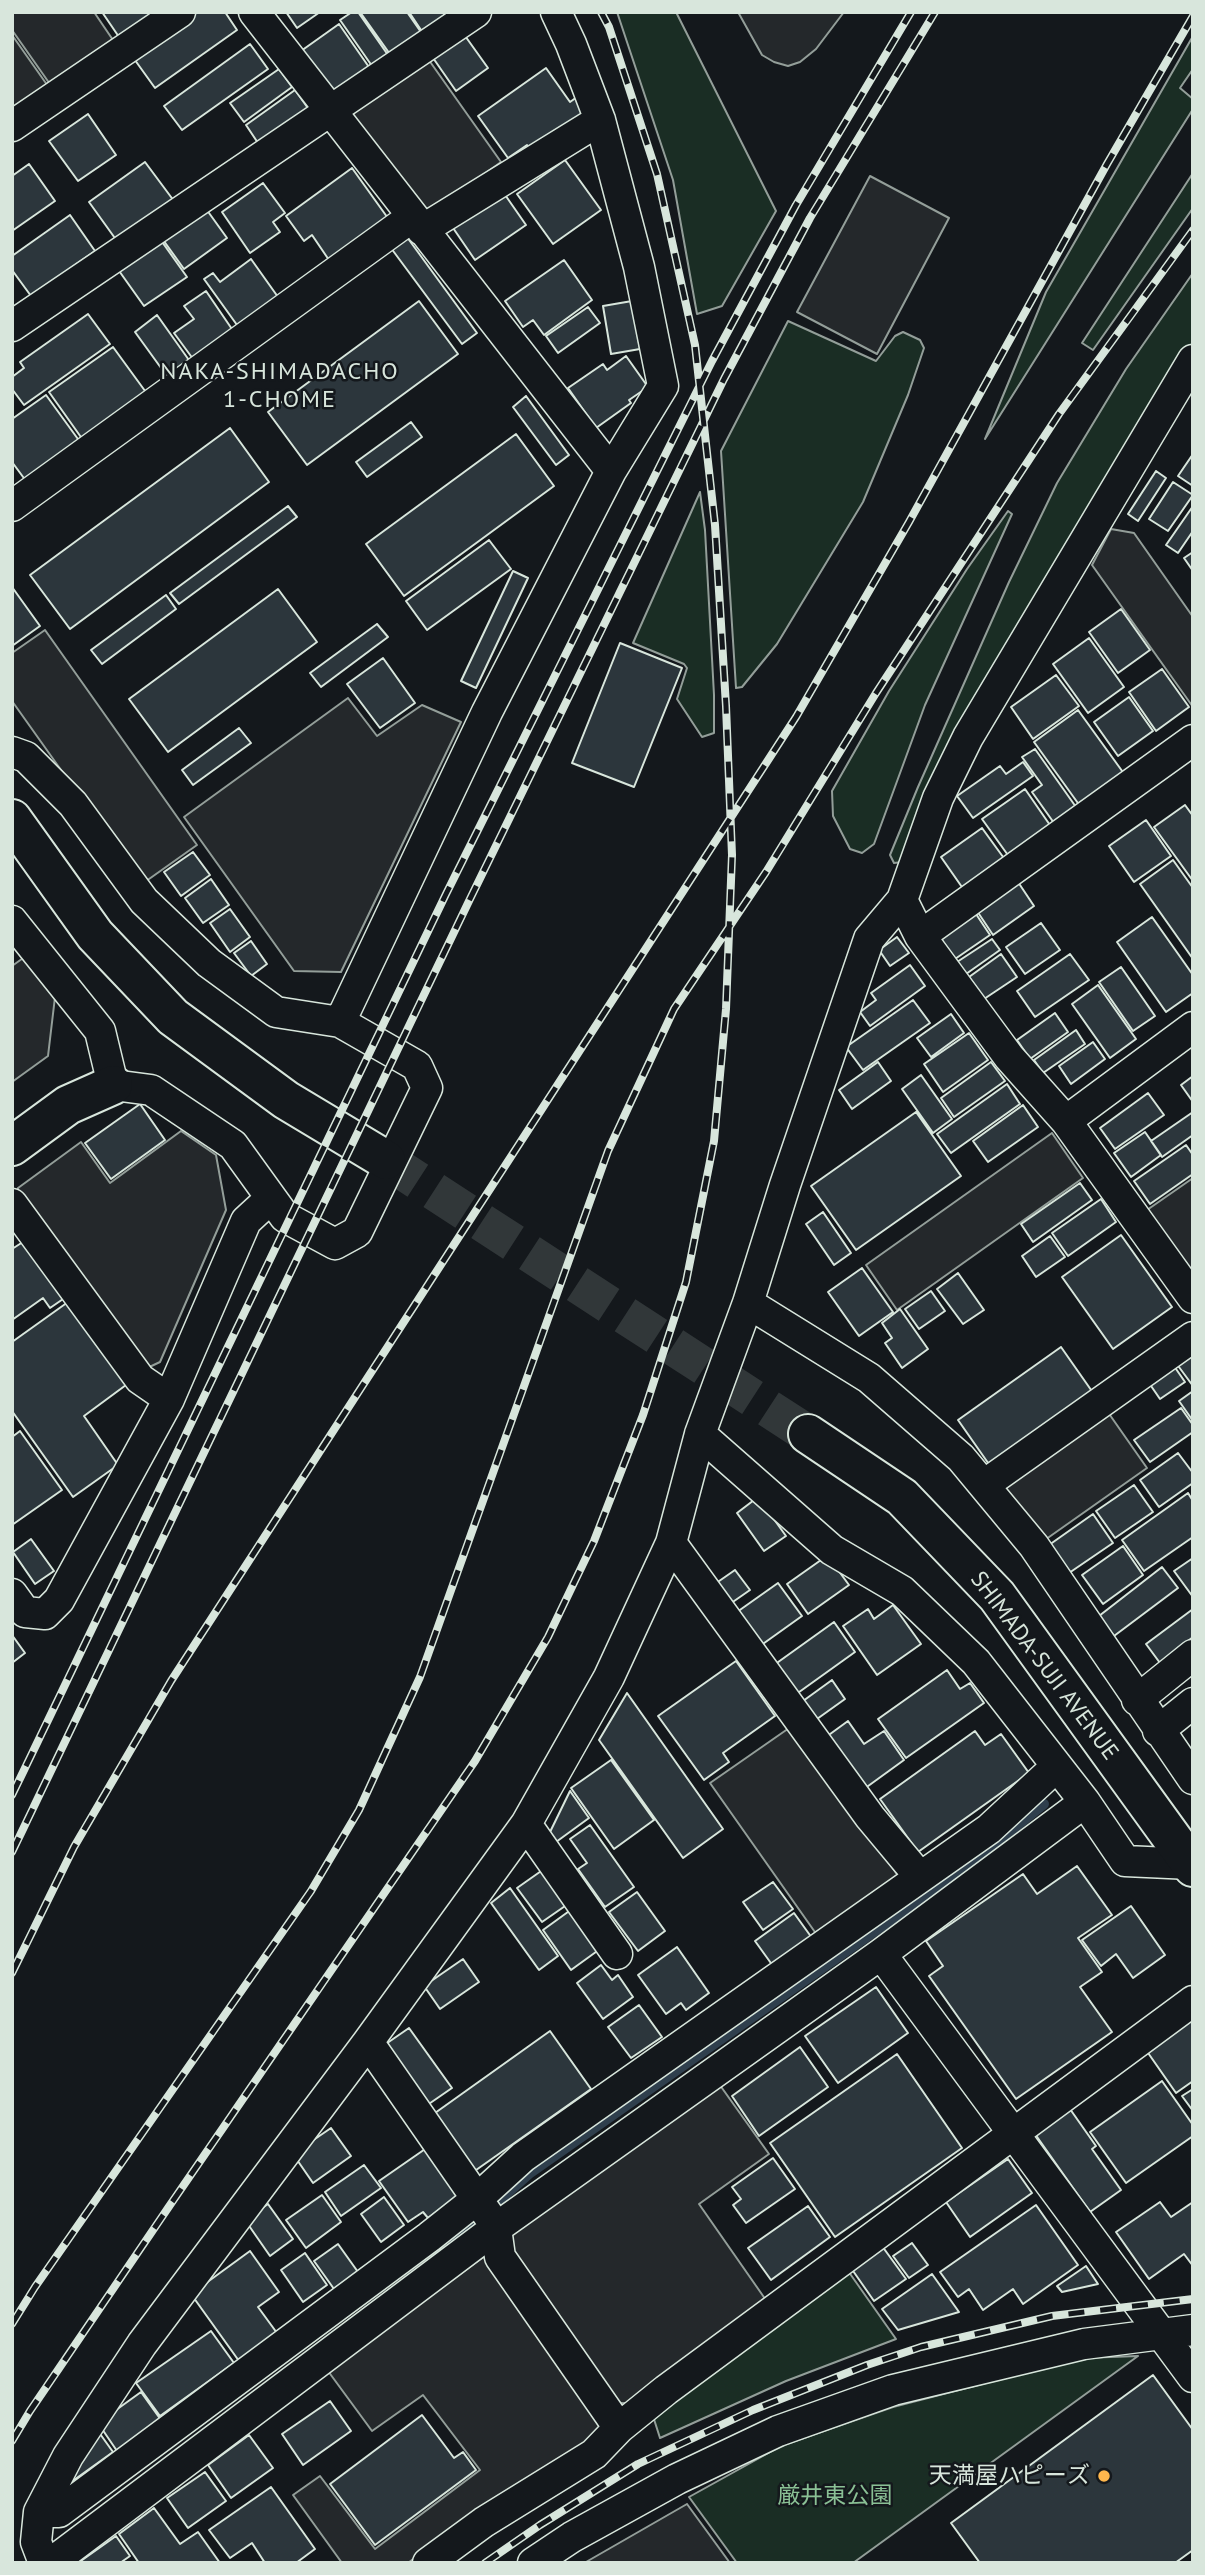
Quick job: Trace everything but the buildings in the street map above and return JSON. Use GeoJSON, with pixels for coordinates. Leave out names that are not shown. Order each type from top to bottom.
{"type":"FeatureCollection","features":[{"type":"Feature","properties":{"kind":"street"},"geometry":{"type":"LineString","coordinates":[[12,126],[180,12]]}},
{"type":"Feature","properties":{"kind":"street"},"geometry":{"type":"LineString","coordinates":[[254,12],[611,471]]}},
{"type":"Feature","properties":{"kind":"street"},"geometry":{"type":"LineString","coordinates":[[12,326],[477,12]]}},
{"type":"Feature","properties":{"kind":"street"},"geometry":{"type":"LineString","coordinates":[[340,1022],[487,712],[611,471],[663,386],[639,267],[600,120],[572,44],[556,12]]}},
{"type":"Feature","properties":{"kind":"street"},"geometry":{"type":"LineString","coordinates":[[12,506],[417,224],[600,120]]}},
{"type":"Feature","properties":{"kind":"street"},"geometry":{"type":"LineString","coordinates":[[43,2556],[39,2512],[68,2456],[142,2344],[368,2042],[526,1824],[609,1677],[671,1543],[701,1434],[748,1303],[785,1185],[869,939],[902,901],[938,798],[968,737],[1193,360]]}},
{"type":"Feature","properties":{"kind":"street"},"geometry":{"type":"LineString","coordinates":[[920,936],[1193,740]]}},
{"type":"Feature","properties":{"kind":"street"},"geometry":{"type":"LineString","coordinates":[[12,752],[26,757],[72,804],[144,901],[209,962],[276,1012],[340,1022],[417,1066],[427,1088],[357,1232],[335,1244],[285,1217],[233,1146],[152,1090],[113,1085],[68,1105],[12,1146]]}},
{"type":"Feature","properties":{"kind":"street"},"geometry":{"type":"LineString","coordinates":[[12,819],[95,935],[173,1017],[286,1100],[386,1160]]}},
{"type":"Feature","properties":{"kind":"street"},"geometry":{"type":"LineString","coordinates":[[902,901],[920,936],[1009,1058],[1066,1121],[1193,1298]]}},
{"type":"Feature","properties":{"kind":"street"},"geometry":{"type":"LineString","coordinates":[[12,921],[100,1031],[113,1085]]}},
{"type":"Feature","properties":{"kind":"street"},"geometry":{"type":"LineString","coordinates":[[1066,1121],[1193,1027]]}},
{"type":"Feature","properties":{"kind":"street"},"geometry":{"type":"LineString","coordinates":[[12,1594],[26,1612],[45,1614],[59,1600],[169,1399],[246,1221],[271,1198]]}},
{"type":"Feature","properties":{"kind":"street"},"geometry":{"type":"LineString","coordinates":[[12,1204],[140,1379],[169,1399]]}},
{"type":"Feature","properties":{"kind":"street"},"geometry":{"type":"LineString","coordinates":[[748,1303],[869,1378],[961,1458],[1034,1546],[1193,1779]]}},
{"type":"Feature","properties":{"kind":"street"},"geometry":{"type":"LineString","coordinates":[[984,1485],[1193,1337]]}},
{"type":"Feature","properties":{"kind":"street"},"geometry":{"type":"LineString","coordinates":[[701,1434],[832,1549],[902,1591],[975,1662],[1085,1802],[1125,1861],[1192,1862]]}},
{"type":"Feature","properties":{"kind":"street","name":"SHIMADA-SUJI AVENUE"},"geometry":{"type":"LineString","coordinates":[[808,1434],[902,1497],[997,1596],[1192,1862]]}},
{"type":"Feature","properties":{"kind":"street"},"geometry":{"type":"LineString","coordinates":[[671,1543],[870,1817],[920,1877]]}},
{"type":"Feature","properties":{"kind":"street"},"geometry":{"type":"LineString","coordinates":[[1137,1700],[1193,1655]]}},
{"type":"Feature","properties":{"kind":"street"},"geometry":{"type":"LineString","coordinates":[[1158,1731],[1193,1703]]}},
{"type":"Feature","properties":{"kind":"street"},"geometry":{"type":"LineString","coordinates":[[39,2512],[59,2512],[429,2237],[487,2213],[523,2157],[989,1829],[1057,1766]]}},
{"type":"Feature","properties":{"kind":"street"},"geometry":{"type":"LineString","coordinates":[[43,2556],[487,2213],[881,1954],[1085,1802]]}},
{"type":"Feature","properties":{"kind":"street"},"geometry":{"type":"LineString","coordinates":[[526,1824],[617,1954]]}},
{"type":"Feature","properties":{"kind":"street"},"geometry":{"type":"LineString","coordinates":[[881,1954],[1193,2377]]}},
{"type":"Feature","properties":{"kind":"street"},"geometry":{"type":"LineString","coordinates":[[428,2563],[484,2522],[594,2455],[619,2428],[666,2390],[1193,2001]]}},
{"type":"Feature","properties":{"kind":"street"},"geometry":{"type":"LineString","coordinates":[[368,2042],[487,2213],[500,2257],[619,2428]]}},
{"type":"Feature","properties":{"kind":"street"},"geometry":{"type":"LineString","coordinates":[[533,2563],[572,2536],[677,2479],[778,2431],[893,2390],[1084,2344],[1193,2330]]}},
{"type":"Feature","properties":{"kind":"green space"},"geometry":{"type":"Polygon","coordinates":[[[617,12],[676,12],[776,211],[722,306],[697,314],[673,180],[617,12]]]}},
{"type":"Feature","properties":{"kind":"green space"},"geometry":{"type":"Polygon","coordinates":[[[1193,36],[1193,69],[1180,88],[1193,99],[1193,109],[985,439],[1046,292],[1193,36]]]}},
{"type":"Feature","properties":{"kind":"green space"},"geometry":{"type":"Polygon","coordinates":[[[1193,173],[1193,208],[1093,350],[1082,343],[1193,173]]]}},
{"type":"Feature","properties":{"kind":"green space"},"geometry":{"type":"Polygon","coordinates":[[[1193,273],[1193,342],[1076,539],[902,862],[894,863],[890,855],[918,787],[1009,582],[1057,483],[1126,369],[1193,273]]]}},
{"type":"Feature","properties":{"kind":"green space"},"geometry":{"type":"Polygon","coordinates":[[[788,321],[876,361],[895,336],[903,332],[920,340],[924,348],[908,395],[863,502],[777,644],[742,687],[736,688],[721,451],[788,321]]]}},
{"type":"Feature","properties":{"kind":"green space"},"geometry":{"type":"Polygon","coordinates":[[[700,492],[705,530],[714,695],[714,733],[702,737],[677,699],[687,668],[684,664],[633,643],[700,492]]]}},
{"type":"Feature","properties":{"kind":"green space"},"geometry":{"type":"Polygon","coordinates":[[[1008,511],[1012,514],[925,705],[874,844],[862,853],[850,849],[833,816],[832,791],[889,691],[967,569],[1008,511]]]}},
{"type":"Feature","properties":{"kind":"green space"},"geometry":{"type":"Polygon","coordinates":[[[846,2268],[896,2339],[786,2381],[660,2438],[652,2413],[846,2268]]]}},
{"type":"Feature","properties":{"kind":"green space","name":"厳井東公園"},"geometry":{"type":"Polygon","coordinates":[[[1138,2356],[853,2563],[737,2563],[689,2497],[781,2446],[893,2407],[1083,2358],[1138,2356]]]}},
{"type":"Feature","properties":{"kind":"shaded area"},"geometry":{"type":"Polygon","coordinates":[[[12,12],[94,12],[115,43],[52,87],[12,30],[12,12]]]}},
{"type":"Feature","properties":{"kind":"shaded area"},"geometry":{"type":"Polygon","coordinates":[[[738,12],[844,12],[816,49],[800,62],[788,66],[762,55],[738,12]]]}},
{"type":"Feature","properties":{"kind":"shaded area"},"geometry":{"type":"Polygon","coordinates":[[[12,35],[50,89],[12,115],[12,35]]]}},
{"type":"Feature","properties":{"kind":"shaded area"},"geometry":{"type":"Polygon","coordinates":[[[426,56],[501,162],[423,218],[348,111],[426,56]]]}},
{"type":"Feature","properties":{"kind":"shaded area"},"geometry":{"type":"Polygon","coordinates":[[[870,176],[949,218],[877,354],[797,312],[870,176]]]}},
{"type":"Feature","properties":{"kind":"shaded area"},"geometry":{"type":"Polygon","coordinates":[[[1111,529],[1134,533],[1193,617],[1193,707],[1092,565],[1111,529]]]}},
{"type":"Feature","properties":{"kind":"shaded area"},"geometry":{"type":"Polygon","coordinates":[[[45,630],[197,845],[142,884],[12,701],[12,653],[45,630]]]}},
{"type":"Feature","properties":{"kind":"shaded area"},"geometry":{"type":"Polygon","coordinates":[[[348,698],[377,736],[422,705],[461,722],[341,972],[294,971],[184,817],[348,698]]]}},
{"type":"Feature","properties":{"kind":"shaded area"},"geometry":{"type":"Polygon","coordinates":[[[26,956],[55,997],[48,1056],[12,1082],[12,966],[26,956]]]}},
{"type":"Feature","properties":{"kind":"shaded area"},"geometry":{"type":"Polygon","coordinates":[[[181,1131],[216,1155],[226,1210],[160,1362],[143,1370],[18,1200],[18,1188],[81,1142],[110,1183],[181,1131]]]}},
{"type":"Feature","properties":{"kind":"shaded area"},"geometry":{"type":"Polygon","coordinates":[[[1052,1133],[1083,1178],[897,1310],[866,1265],[1052,1133]]]}},
{"type":"Feature","properties":{"kind":"shaded area"},"geometry":{"type":"Polygon","coordinates":[[[1193,1178],[1193,1275],[1147,1210],[1193,1178]]]}},
{"type":"Feature","properties":{"kind":"shaded area"},"geometry":{"type":"Polygon","coordinates":[[[1105,1408],[1147,1468],[1042,1542],[1000,1482],[1105,1408]]]}},
{"type":"Feature","properties":{"kind":"shaded area"},"geometry":{"type":"Polygon","coordinates":[[[792,1726],[899,1877],[817,1935],[710,1783],[792,1726]]]}},
{"type":"Feature","properties":{"kind":"shaded area"},"geometry":{"type":"Polygon","coordinates":[[[717,2081],[769,2154],[699,2204],[768,2303],[631,2403],[613,2403],[507,2250],[506,2232],[717,2081]]]}},
{"type":"Feature","properties":{"kind":"shaded area"},"geometry":{"type":"Polygon","coordinates":[[[486,2255],[605,2427],[600,2436],[475,2511],[408,2563],[342,2563],[293,2495],[320,2476],[375,2549],[480,2470],[423,2395],[372,2431],[328,2371],[486,2255]]]}},
{"type":"Feature","properties":{"kind":"shaded area"},"geometry":{"type":"Polygon","coordinates":[[[687,2504],[730,2563],[586,2563],[586,2562],[687,2504]]]}},
{"type":"Feature","properties":{"kind":"waterway"},"geometry":{"type":"LineString","coordinates":[[455,2240],[529,2174],[957,1874],[1044,1804]]}},
{"type":"Feature","properties":{"kind":"tunnel"},"geometry":{"type":"LineString","coordinates":[[386,1160],[808,1434]]}},
{"type":"Feature","properties":{"kind":"railway"},"geometry":{"type":"LineString","coordinates":[[12,2441],[168,2208],[475,1761],[548,1637],[594,1541],[643,1415],[686,1282],[714,1141],[726,1009],[732,855],[715,525],[695,345],[657,174],[609,27],[601,12]]}},
{"type":"Feature","properties":{"kind":"railway"},"geometry":{"type":"LineString","coordinates":[[12,1795],[446,894],[712,361],[796,205],[911,12]]}},
{"type":"Feature","properties":{"kind":"railway"},"geometry":{"type":"LineString","coordinates":[[12,1852],[469,901],[724,379],[810,218],[935,12]]}},
{"type":"Feature","properties":{"kind":"railway"},"geometry":{"type":"LineString","coordinates":[[12,1973],[74,1847],[171,1681],[796,717],[909,522],[1107,164],[1193,16]]}},
{"type":"Feature","properties":{"kind":"railway"},"geometry":{"type":"LineString","coordinates":[[12,2324],[311,1891],[359,1810],[420,1677],[608,1151],[674,1009],[766,872],[876,693],[1059,414],[1193,230]]}},
{"type":"Feature","properties":{"kind":"railway"},"geometry":{"type":"LineString","coordinates":[[485,2563],[638,2464],[753,2410],[867,2365],[921,2347],[1052,2316],[1193,2299]]}},
{"type":"Feature","properties":{"kind":"place","name":"天満屋ハピーズ"},"geometry":{"type":"Point","coordinates":[1104,2476]}},
{"type":"Feature","properties":{"kind":"district","name":"NAKA-SHIMADACHO 1-CHOME"},"geometry":{"type":"Point","coordinates":[280,386]}}]}
